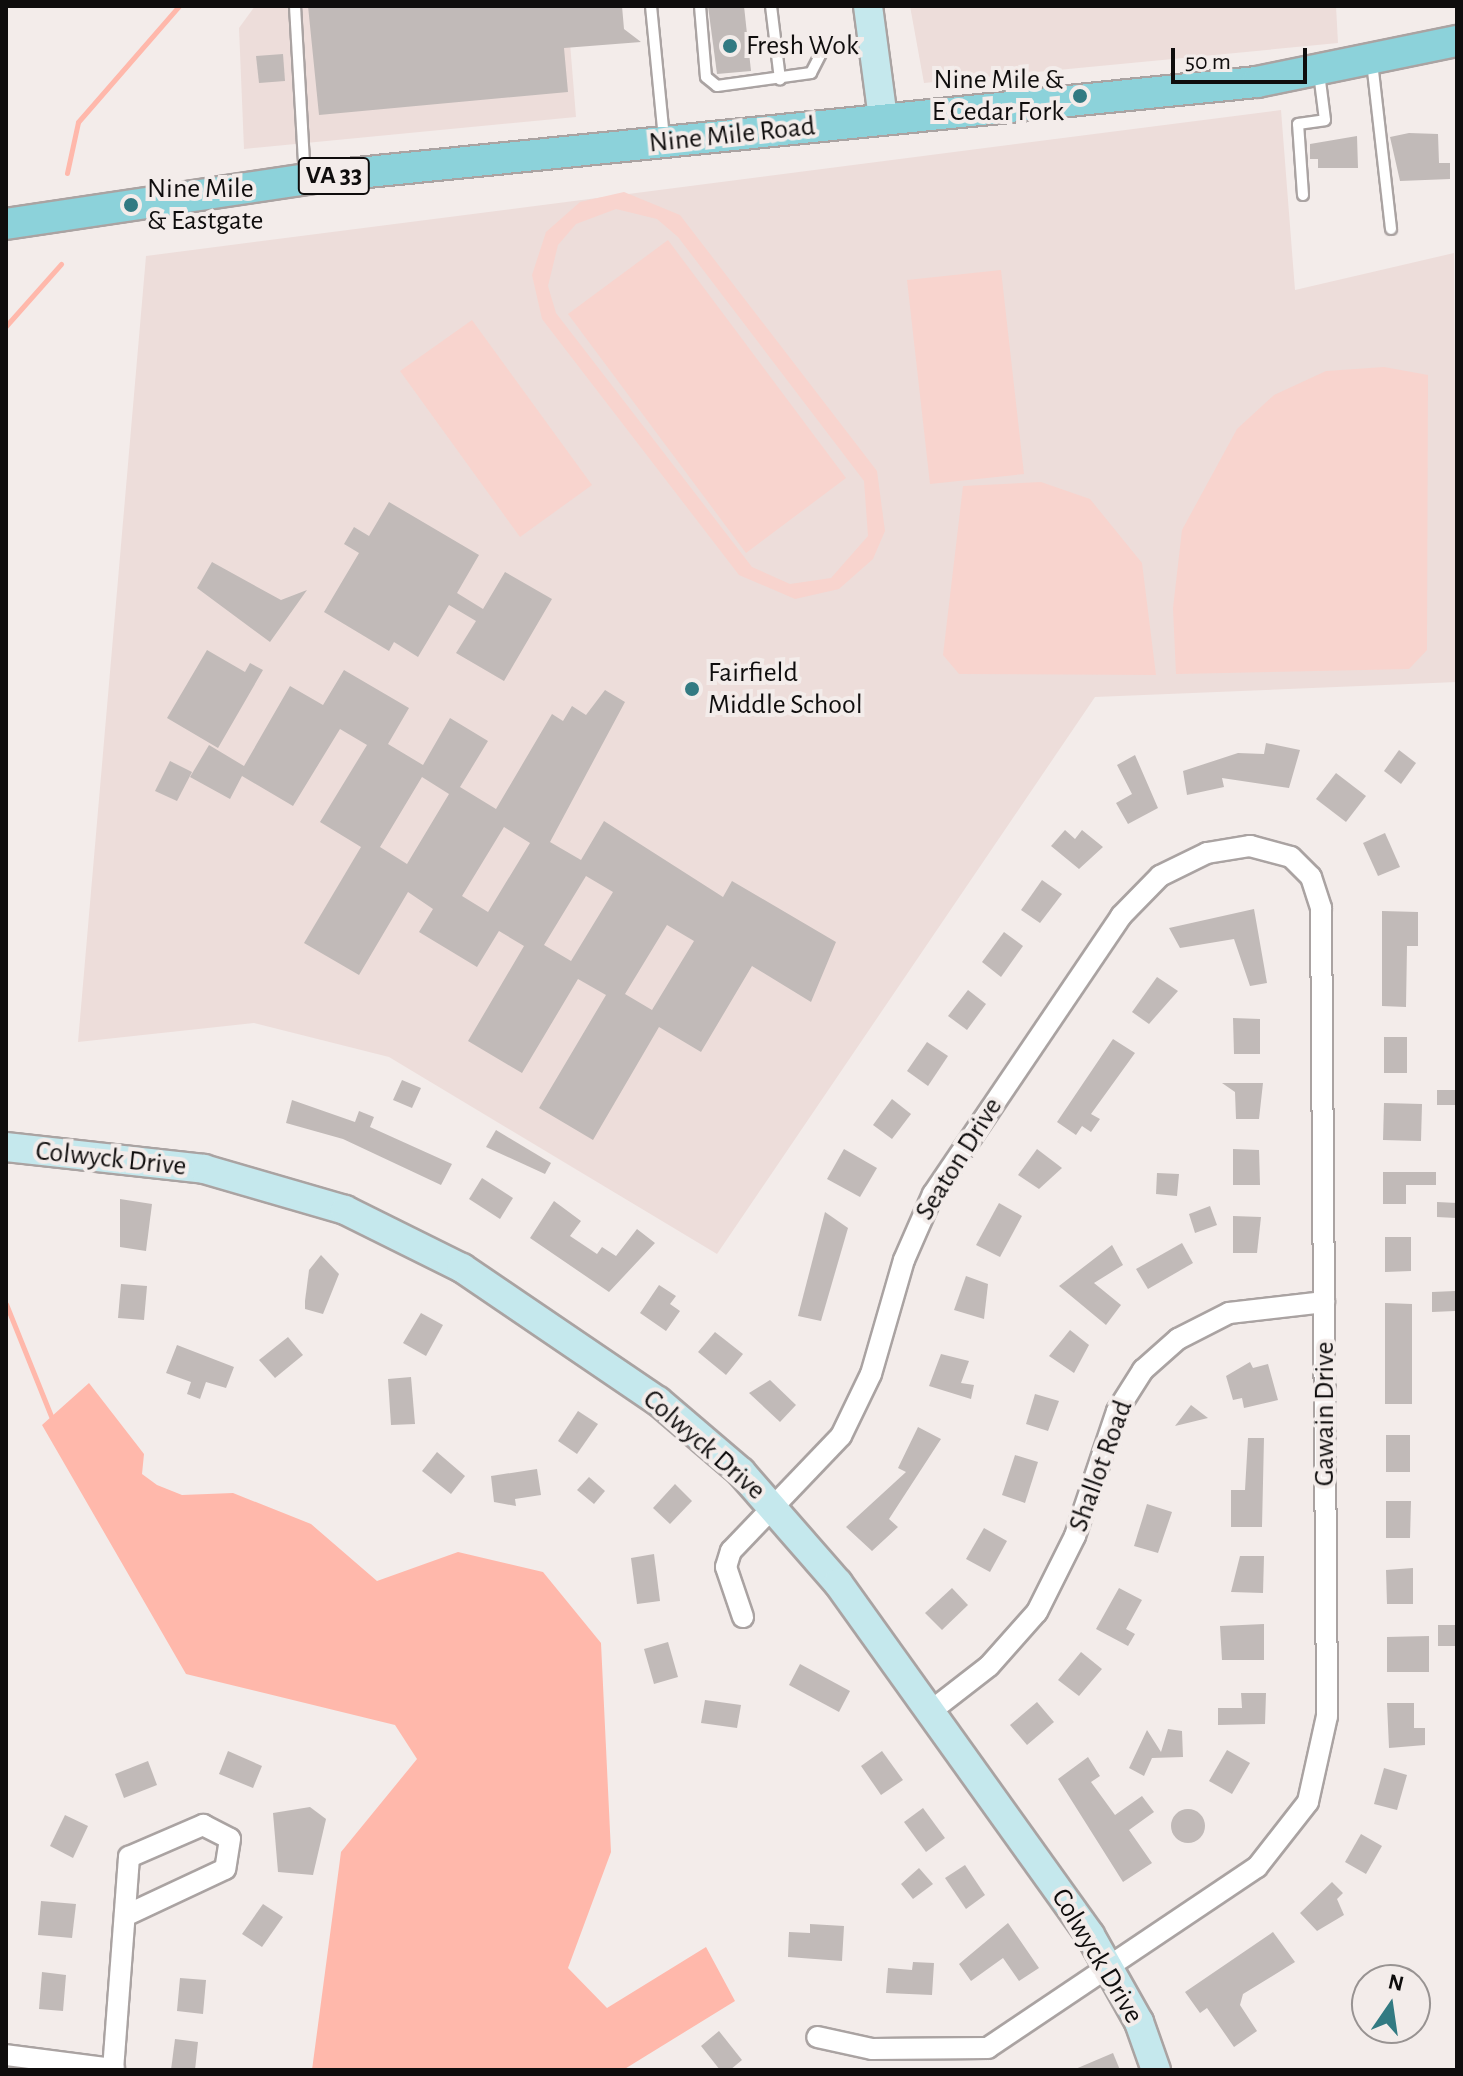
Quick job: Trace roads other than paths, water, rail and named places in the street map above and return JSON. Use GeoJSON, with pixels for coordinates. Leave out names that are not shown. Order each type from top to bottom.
{"type":"FeatureCollection","features":[{"type":"Feature","properties":{"kind":"main road","name":"Nine Mile Road"},"geometry":{"type":"LineString","coordinates":[[6,224],[305,179],[1319,71],[1457,41]]}},
{"type":"Feature","properties":{"kind":"street"},"geometry":{"type":"LineString","coordinates":[[868,6],[883,119]]}},
{"type":"Feature","properties":{"kind":"street","name":"Gawain Drive"},"geometry":{"type":"LineString","coordinates":[[817,2037],[886,2050],[988,2048],[1257,1867],[1299,1819],[1320,1770],[1327,1716],[1317,893],[1303,868],[1273,849],[1207,853]]}},
{"type":"Feature","properties":{"kind":"street","name":"Seaton Drive"},"geometry":{"type":"LineString","coordinates":[[743,1617],[726,1567],[736,1543],[820,1463],[858,1406],[908,1249],[957,1154],[1133,901],[1160,876],[1207,853]]}},
{"type":"Feature","properties":{"kind":"street","name":"Colwyck Drive"},"geometry":{"type":"LineString","coordinates":[[6,1147],[204,1169],[313,1198],[386,1227],[462,1268],[658,1401],[774,1507],[931,1711],[1109,1968],[1156,2070]]}},
{"type":"Feature","properties":{"kind":"street","name":"Shallot Road"},"geometry":{"type":"LineString","coordinates":[[931,1711],[989,1666],[1037,1612],[1075,1536],[1117,1411],[1143,1370],[1178,1339],[1229,1313],[1324,1302]]}},
{"type":"Feature","properties":{"kind":"street"},"geometry":{"type":"LineString","coordinates":[[6,2055],[114,2070],[131,1913],[127,1868],[138,1848],[203,1825],[230,1839],[225,1869],[131,1913]]}},
{"type":"Feature","properties":{"kind":"lane"},"geometry":{"type":"LineString","coordinates":[[295,6],[305,179]]}},
{"type":"Feature","properties":{"kind":"lane"},"geometry":{"type":"LineString","coordinates":[[651,6],[665,141]]}},
{"type":"Feature","properties":{"kind":"lane"},"geometry":{"type":"LineString","coordinates":[[700,6],[706,77],[717,86],[811,73],[821,53]]}},
{"type":"Feature","properties":{"kind":"lane"},"geometry":{"type":"LineString","coordinates":[[771,6],[780,79]]}},
{"type":"Feature","properties":{"kind":"lane"},"geometry":{"type":"LineString","coordinates":[[1372,60],[1391,229]]}},
{"type":"Feature","properties":{"kind":"lane"},"geometry":{"type":"LineString","coordinates":[[1303,195],[1298,124],[1325,120],[1319,71]]}},
{"type":"Feature","properties":{"kind":"waterway"},"geometry":{"type":"LineString","coordinates":[[67,173],[78,122],[179,6]]}},
{"type":"Feature","properties":{"kind":"waterway"},"geometry":{"type":"LineString","coordinates":[[6,326],[61,264]]}},
{"type":"Feature","properties":{"kind":"waterway"},"geometry":{"type":"LineString","coordinates":[[6,1304],[51,1416]]}},
{"type":"Feature","properties":{"kind":"place","name":"Fresh Wok"},"geometry":{"type":"Point","coordinates":[730,46]}},
{"type":"Feature","properties":{"kind":"place","name":"Nine Mile & E Cedar Fork"},"geometry":{"type":"Point","coordinates":[1080,96]}},
{"type":"Feature","properties":{"kind":"place","name":"Nine Mile & Eastgate"},"geometry":{"type":"Point","coordinates":[131,205]}},
{"type":"Feature","properties":{"kind":"place","name":"Fairfield Middle School"},"geometry":{"type":"Point","coordinates":[692,689]}}]}
